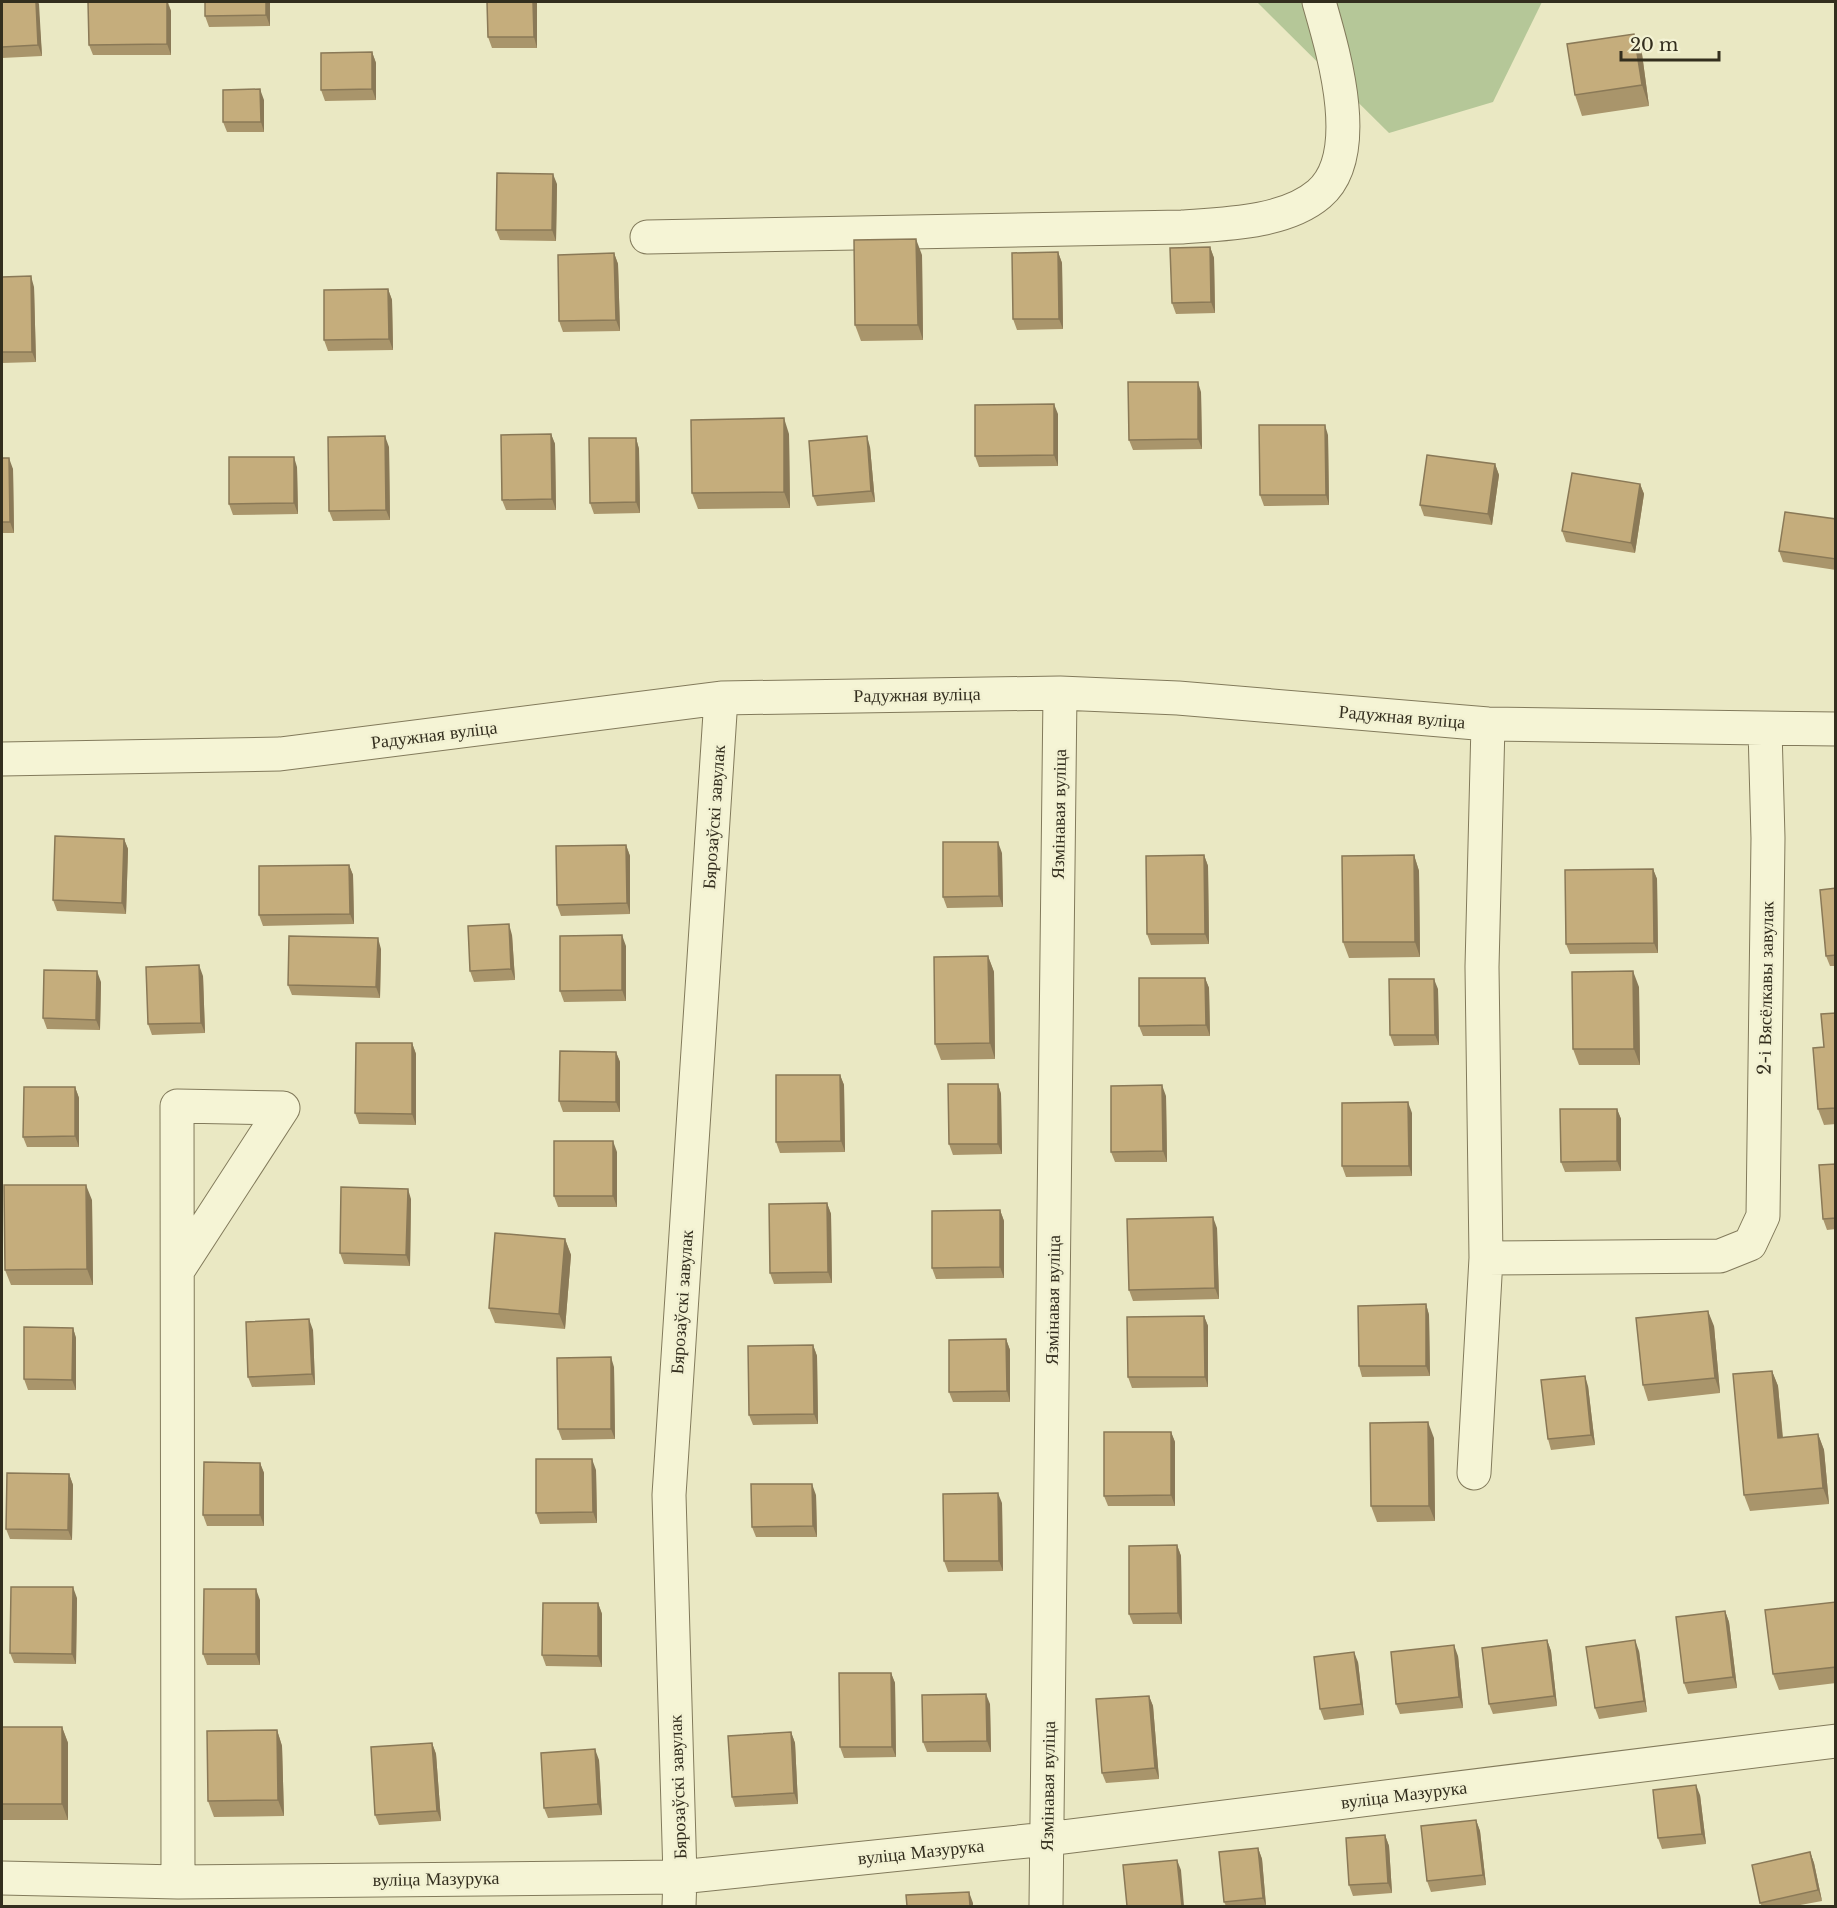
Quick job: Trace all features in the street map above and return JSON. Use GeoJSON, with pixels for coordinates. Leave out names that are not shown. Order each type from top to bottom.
{"type":"FeatureCollection","features":[{"type":"Feature","properties":{"kind":"street"},"geometry":{"type":"LineString","coordinates":[[647,237],[1182,227],[1236,223],[1272,216],[1298,207],[1319,194],[1333,177],[1341,152],[1342,106],[1334,58],[1319,2]]}},
{"type":"Feature","properties":{"kind":"street","name":"Радужная вуліца"},"geometry":{"type":"LineString","coordinates":[[2,759],[280,754],[721,698],[1060,693],[1178,698],[1488,724],[1836,729]]}},
{"type":"Feature","properties":{"kind":"street","name":"Язмінавая вуліца"},"geometry":{"type":"LineString","coordinates":[[1046,1906],[1060,693]]}},
{"type":"Feature","properties":{"kind":"street","name":"Бярозаўскі завулак"},"geometry":{"type":"LineString","coordinates":[[680,1892],[669,1495],[721,698]]}},
{"type":"Feature","properties":{"kind":"street"},"geometry":{"type":"LineString","coordinates":[[1474,1473],[1486,1258],[1482,967],[1488,724]]}},
{"type":"Feature","properties":{"kind":"street","name":"2-і Вясёлкавы завулак"},"geometry":{"type":"LineString","coordinates":[[1486,1258],[1720,1256],[1750,1244],[1763,1216],[1768,838],[1765,729]]}},
{"type":"Feature","properties":{"kind":"street"},"geometry":{"type":"LineString","coordinates":[[177,1270],[284,1108],[177,1106],[177,1270],[178,1882]]}},
{"type":"Feature","properties":{"kind":"street","name":"вуліца Мазурука"},"geometry":{"type":"LineString","coordinates":[[2,1878],[680,1892],[1047,1839],[1836,1741]]}},
{"type":"Feature","properties":{"kind":"green space"},"geometry":{"type":"Polygon","coordinates":[[[1257,2],[1542,2],[1493,102],[1389,133],[1257,2]]]}},
{"type":"Feature","properties":{"kind":"building"},"geometry":{"type":"Polygon","coordinates":[[[2,2],[36,2],[38,45],[2,47],[2,2]]]}},
{"type":"Feature","properties":{"kind":"building"},"geometry":{"type":"Polygon","coordinates":[[[88,2],[167,2],[167,44],[89,45],[88,2]]]}},
{"type":"Feature","properties":{"kind":"building"},"geometry":{"type":"Polygon","coordinates":[[[205,2],[266,2],[266,15],[205,16],[205,2]]]}},
{"type":"Feature","properties":{"kind":"building"},"geometry":{"type":"Polygon","coordinates":[[[487,2],[533,2],[534,37],[488,37],[487,2]]]}},
{"type":"Feature","properties":{"kind":"building"},"geometry":{"type":"Polygon","coordinates":[[[1634,34],[1642,85],[1575,95],[1567,44],[1634,34]]]}},
{"type":"Feature","properties":{"kind":"building"},"geometry":{"type":"Polygon","coordinates":[[[372,52],[372,89],[321,90],[321,53],[372,52]]]}},
{"type":"Feature","properties":{"kind":"building"},"geometry":{"type":"Polygon","coordinates":[[[260,89],[261,122],[223,122],[223,90],[260,89]]]}},
{"type":"Feature","properties":{"kind":"building"},"geometry":{"type":"Polygon","coordinates":[[[497,173],[553,174],[552,230],[496,230],[497,173]]]}},
{"type":"Feature","properties":{"kind":"building"},"geometry":{"type":"Polygon","coordinates":[[[916,239],[918,325],[855,325],[854,240],[916,239]]]}},
{"type":"Feature","properties":{"kind":"building"},"geometry":{"type":"Polygon","coordinates":[[[1210,247],[1211,302],[1172,303],[1170,248],[1210,247]]]}},
{"type":"Feature","properties":{"kind":"building"},"geometry":{"type":"Polygon","coordinates":[[[1058,252],[1059,319],[1013,319],[1012,253],[1058,252]]]}},
{"type":"Feature","properties":{"kind":"building"},"geometry":{"type":"Polygon","coordinates":[[[614,253],[616,320],[559,321],[558,255],[614,253]]]}},
{"type":"Feature","properties":{"kind":"building"},"geometry":{"type":"Polygon","coordinates":[[[31,276],[32,352],[2,352],[2,277],[31,276]]]}},
{"type":"Feature","properties":{"kind":"building"},"geometry":{"type":"Polygon","coordinates":[[[388,289],[389,339],[324,340],[324,290],[388,289]]]}},
{"type":"Feature","properties":{"kind":"building"},"geometry":{"type":"Polygon","coordinates":[[[1128,382],[1198,382],[1198,439],[1129,440],[1128,382]]]}},
{"type":"Feature","properties":{"kind":"building"},"geometry":{"type":"Polygon","coordinates":[[[1054,404],[1054,455],[975,456],[975,405],[1054,404]]]}},
{"type":"Feature","properties":{"kind":"building"},"geometry":{"type":"Polygon","coordinates":[[[784,418],[784,492],[692,493],[691,420],[784,418]]]}},
{"type":"Feature","properties":{"kind":"building"},"geometry":{"type":"Polygon","coordinates":[[[1259,425],[1325,425],[1326,495],[1260,495],[1259,425]]]}},
{"type":"Feature","properties":{"kind":"building"},"geometry":{"type":"Polygon","coordinates":[[[551,434],[552,499],[502,500],[501,435],[551,434]]]}},
{"type":"Feature","properties":{"kind":"building"},"geometry":{"type":"Polygon","coordinates":[[[385,436],[386,510],[329,511],[328,437],[385,436]]]}},
{"type":"Feature","properties":{"kind":"building"},"geometry":{"type":"Polygon","coordinates":[[[867,436],[871,491],[813,496],[809,441],[867,436]]]}},
{"type":"Feature","properties":{"kind":"building"},"geometry":{"type":"Polygon","coordinates":[[[589,438],[636,438],[636,502],[590,503],[589,438]]]}},
{"type":"Feature","properties":{"kind":"building"},"geometry":{"type":"Polygon","coordinates":[[[1427,455],[1495,464],[1488,514],[1420,505],[1427,455]]]}},
{"type":"Feature","properties":{"kind":"building"},"geometry":{"type":"Polygon","coordinates":[[[229,457],[294,457],[294,503],[229,504],[229,457]]]}},
{"type":"Feature","properties":{"kind":"building"},"geometry":{"type":"Polygon","coordinates":[[[2,458],[9,458],[10,522],[2,522],[2,458]]]}},
{"type":"Feature","properties":{"kind":"building"},"geometry":{"type":"Polygon","coordinates":[[[1572,473],[1640,484],[1631,543],[1562,531],[1572,473]]]}},
{"type":"Feature","properties":{"kind":"building"},"geometry":{"type":"Polygon","coordinates":[[[1785,512],[1836,519],[1836,559],[1779,551],[1785,512]]]}},
{"type":"Feature","properties":{"kind":"building"},"geometry":{"type":"Polygon","coordinates":[[[55,836],[124,839],[122,903],[53,900],[55,836]]]}},
{"type":"Feature","properties":{"kind":"building"},"geometry":{"type":"Polygon","coordinates":[[[943,842],[998,842],[999,896],[943,897],[943,842]]]}},
{"type":"Feature","properties":{"kind":"building"},"geometry":{"type":"Polygon","coordinates":[[[626,845],[627,903],[557,905],[556,846],[626,845]]]}},
{"type":"Feature","properties":{"kind":"building"},"geometry":{"type":"Polygon","coordinates":[[[1204,855],[1205,934],[1147,934],[1146,856],[1204,855]]]}},
{"type":"Feature","properties":{"kind":"building"},"geometry":{"type":"Polygon","coordinates":[[[1414,855],[1415,942],[1343,942],[1342,856],[1414,855]]]}},
{"type":"Feature","properties":{"kind":"building"},"geometry":{"type":"Polygon","coordinates":[[[349,865],[350,914],[259,915],[259,866],[349,865]]]}},
{"type":"Feature","properties":{"kind":"building"},"geometry":{"type":"Polygon","coordinates":[[[1653,869],[1654,943],[1566,944],[1565,870],[1653,869]]]}},
{"type":"Feature","properties":{"kind":"building"},"geometry":{"type":"Polygon","coordinates":[[[1836,888],[1836,955],[1826,956],[1820,890],[1836,888]]]}},
{"type":"Feature","properties":{"kind":"building"},"geometry":{"type":"Polygon","coordinates":[[[509,924],[511,969],[470,971],[468,926],[509,924]]]}},
{"type":"Feature","properties":{"kind":"building"},"geometry":{"type":"Polygon","coordinates":[[[622,935],[622,990],[560,991],[560,936],[622,935]]]}},
{"type":"Feature","properties":{"kind":"building"},"geometry":{"type":"Polygon","coordinates":[[[289,936],[378,938],[376,987],[288,985],[289,936]]]}},
{"type":"Feature","properties":{"kind":"building"},"geometry":{"type":"Polygon","coordinates":[[[988,956],[990,1043],[935,1044],[934,957],[988,956]]]}},
{"type":"Feature","properties":{"kind":"building"},"geometry":{"type":"Polygon","coordinates":[[[199,965],[201,1023],[148,1024],[146,967],[199,965]]]}},
{"type":"Feature","properties":{"kind":"building"},"geometry":{"type":"Polygon","coordinates":[[[44,970],[97,971],[96,1020],[43,1018],[44,970]]]}},
{"type":"Feature","properties":{"kind":"building"},"geometry":{"type":"Polygon","coordinates":[[[1633,971],[1634,1049],[1573,1049],[1572,972],[1633,971]]]}},
{"type":"Feature","properties":{"kind":"building"},"geometry":{"type":"Polygon","coordinates":[[[1139,978],[1205,978],[1206,1025],[1139,1026],[1139,978]]]}},
{"type":"Feature","properties":{"kind":"building"},"geometry":{"type":"Polygon","coordinates":[[[1389,979],[1434,979],[1435,1035],[1390,1035],[1389,979]]]}},
{"type":"Feature","properties":{"kind":"building"},"geometry":{"type":"Polygon","coordinates":[[[1836,1013],[1836,1108],[1818,1109],[1813,1048],[1824,1047],[1821,1014],[1836,1013]]]}},
{"type":"Feature","properties":{"kind":"building"},"geometry":{"type":"Polygon","coordinates":[[[356,1043],[412,1043],[412,1114],[355,1113],[356,1043]]]}},
{"type":"Feature","properties":{"kind":"building"},"geometry":{"type":"Polygon","coordinates":[[[560,1051],[616,1052],[616,1102],[559,1101],[560,1051]]]}},
{"type":"Feature","properties":{"kind":"building"},"geometry":{"type":"Polygon","coordinates":[[[776,1075],[840,1075],[841,1141],[776,1142],[776,1075]]]}},
{"type":"Feature","properties":{"kind":"building"},"geometry":{"type":"Polygon","coordinates":[[[948,1084],[998,1084],[998,1144],[949,1144],[948,1084]]]}},
{"type":"Feature","properties":{"kind":"building"},"geometry":{"type":"Polygon","coordinates":[[[1162,1085],[1163,1151],[1111,1152],[1111,1086],[1162,1085]]]}},
{"type":"Feature","properties":{"kind":"building"},"geometry":{"type":"Polygon","coordinates":[[[24,1087],[75,1087],[75,1136],[23,1137],[24,1087]]]}},
{"type":"Feature","properties":{"kind":"building"},"geometry":{"type":"Polygon","coordinates":[[[1408,1102],[1409,1166],[1342,1166],[1342,1103],[1408,1102]]]}},
{"type":"Feature","properties":{"kind":"building"},"geometry":{"type":"Polygon","coordinates":[[[1560,1109],[1617,1109],[1617,1161],[1561,1162],[1560,1109]]]}},
{"type":"Feature","properties":{"kind":"building"},"geometry":{"type":"Polygon","coordinates":[[[554,1141],[613,1141],[613,1196],[554,1196],[554,1141]]]}},
{"type":"Feature","properties":{"kind":"building"},"geometry":{"type":"Polygon","coordinates":[[[1836,1164],[1836,1218],[1823,1219],[1819,1165],[1836,1164]]]}},
{"type":"Feature","properties":{"kind":"building"},"geometry":{"type":"Polygon","coordinates":[[[4,1185],[86,1185],[87,1269],[5,1270],[4,1185]]]}},
{"type":"Feature","properties":{"kind":"building"},"geometry":{"type":"Polygon","coordinates":[[[341,1187],[408,1189],[406,1255],[340,1253],[341,1187]]]}},
{"type":"Feature","properties":{"kind":"building"},"geometry":{"type":"Polygon","coordinates":[[[827,1203],[828,1272],[770,1273],[769,1204],[827,1203]]]}},
{"type":"Feature","properties":{"kind":"building"},"geometry":{"type":"Polygon","coordinates":[[[1000,1210],[1000,1267],[932,1268],[932,1211],[1000,1210]]]}},
{"type":"Feature","properties":{"kind":"building"},"geometry":{"type":"Polygon","coordinates":[[[1213,1217],[1215,1288],[1129,1290],[1127,1219],[1213,1217]]]}},
{"type":"Feature","properties":{"kind":"building"},"geometry":{"type":"Polygon","coordinates":[[[495,1233],[565,1239],[559,1314],[489,1308],[495,1233]]]}},
{"type":"Feature","properties":{"kind":"building"},"geometry":{"type":"Polygon","coordinates":[[[1426,1304],[1426,1366],[1359,1366],[1358,1306],[1426,1304]]]}},
{"type":"Feature","properties":{"kind":"building"},"geometry":{"type":"Polygon","coordinates":[[[1708,1311],[1715,1378],[1643,1385],[1636,1318],[1708,1311]]]}},
{"type":"Feature","properties":{"kind":"building"},"geometry":{"type":"Polygon","coordinates":[[[1204,1316],[1205,1377],[1128,1377],[1127,1317],[1204,1316]]]}},
{"type":"Feature","properties":{"kind":"building"},"geometry":{"type":"Polygon","coordinates":[[[309,1319],[312,1374],[248,1377],[246,1322],[309,1319]]]}},
{"type":"Feature","properties":{"kind":"building"},"geometry":{"type":"Polygon","coordinates":[[[24,1327],[73,1328],[72,1380],[24,1379],[24,1327]]]}},
{"type":"Feature","properties":{"kind":"building"},"geometry":{"type":"Polygon","coordinates":[[[1006,1339],[1007,1391],[949,1392],[949,1340],[1006,1339]]]}},
{"type":"Feature","properties":{"kind":"building"},"geometry":{"type":"Polygon","coordinates":[[[813,1345],[814,1414],[749,1415],[748,1346],[813,1345]]]}},
{"type":"Feature","properties":{"kind":"building"},"geometry":{"type":"Polygon","coordinates":[[[611,1357],[611,1429],[558,1429],[557,1358],[611,1357]]]}},
{"type":"Feature","properties":{"kind":"building"},"geometry":{"type":"Polygon","coordinates":[[[1772,1371],[1778,1438],[1818,1434],[1823,1488],[1744,1495],[1733,1374],[1772,1371]]]}},
{"type":"Feature","properties":{"kind":"building"},"geometry":{"type":"Polygon","coordinates":[[[1585,1376],[1591,1435],[1548,1439],[1541,1380],[1585,1376]]]}},
{"type":"Feature","properties":{"kind":"building"},"geometry":{"type":"Polygon","coordinates":[[[1428,1422],[1429,1506],[1371,1506],[1370,1423],[1428,1422]]]}},
{"type":"Feature","properties":{"kind":"building"},"geometry":{"type":"Polygon","coordinates":[[[1104,1432],[1171,1432],[1171,1495],[1104,1496],[1104,1432]]]}},
{"type":"Feature","properties":{"kind":"building"},"geometry":{"type":"Polygon","coordinates":[[[536,1459],[592,1459],[593,1512],[536,1513],[536,1459]]]}},
{"type":"Feature","properties":{"kind":"building"},"geometry":{"type":"Polygon","coordinates":[[[204,1462],[260,1463],[260,1515],[203,1515],[204,1462]]]}},
{"type":"Feature","properties":{"kind":"building"},"geometry":{"type":"Polygon","coordinates":[[[7,1473],[69,1474],[68,1530],[6,1529],[7,1473]]]}},
{"type":"Feature","properties":{"kind":"building"},"geometry":{"type":"Polygon","coordinates":[[[751,1484],[812,1484],[813,1526],[752,1527],[751,1484]]]}},
{"type":"Feature","properties":{"kind":"building"},"geometry":{"type":"Polygon","coordinates":[[[998,1493],[999,1561],[944,1561],[943,1494],[998,1493]]]}},
{"type":"Feature","properties":{"kind":"building"},"geometry":{"type":"Polygon","coordinates":[[[1177,1545],[1178,1613],[1129,1614],[1129,1546],[1177,1545]]]}},
{"type":"Feature","properties":{"kind":"building"},"geometry":{"type":"Polygon","coordinates":[[[11,1587],[73,1587],[72,1654],[10,1653],[11,1587]]]}},
{"type":"Feature","properties":{"kind":"building"},"geometry":{"type":"Polygon","coordinates":[[[204,1589],[256,1589],[256,1654],[203,1654],[204,1589]]]}},
{"type":"Feature","properties":{"kind":"building"},"geometry":{"type":"Polygon","coordinates":[[[1836,1602],[1836,1667],[1773,1674],[1765,1610],[1836,1602]]]}},
{"type":"Feature","properties":{"kind":"building"},"geometry":{"type":"Polygon","coordinates":[[[543,1603],[598,1603],[598,1656],[542,1655],[543,1603]]]}},
{"type":"Feature","properties":{"kind":"building"},"geometry":{"type":"Polygon","coordinates":[[[1725,1611],[1733,1677],[1684,1683],[1676,1617],[1725,1611]]]}},
{"type":"Feature","properties":{"kind":"building"},"geometry":{"type":"Polygon","coordinates":[[[1547,1640],[1554,1696],[1489,1704],[1482,1648],[1547,1640]]]}},
{"type":"Feature","properties":{"kind":"building"},"geometry":{"type":"Polygon","coordinates":[[[1635,1640],[1644,1701],[1595,1708],[1586,1647],[1635,1640]]]}},
{"type":"Feature","properties":{"kind":"building"},"geometry":{"type":"Polygon","coordinates":[[[1454,1645],[1459,1697],[1396,1704],[1391,1652],[1454,1645]]]}},
{"type":"Feature","properties":{"kind":"building"},"geometry":{"type":"Polygon","coordinates":[[[1354,1652],[1361,1704],[1320,1709],[1314,1657],[1354,1652]]]}},
{"type":"Feature","properties":{"kind":"building"},"geometry":{"type":"Polygon","coordinates":[[[839,1673],[891,1673],[892,1747],[840,1747],[839,1673]]]}},
{"type":"Feature","properties":{"kind":"building"},"geometry":{"type":"Polygon","coordinates":[[[986,1694],[987,1741],[923,1742],[922,1695],[986,1694]]]}},
{"type":"Feature","properties":{"kind":"building"},"geometry":{"type":"Polygon","coordinates":[[[1149,1696],[1155,1768],[1102,1773],[1096,1699],[1149,1696]]]}},
{"type":"Feature","properties":{"kind":"building"},"geometry":{"type":"Polygon","coordinates":[[[2,1727],[62,1727],[62,1804],[2,1804],[2,1727]]]}},
{"type":"Feature","properties":{"kind":"building"},"geometry":{"type":"Polygon","coordinates":[[[277,1730],[278,1800],[208,1801],[207,1731],[277,1730]]]}},
{"type":"Feature","properties":{"kind":"building"},"geometry":{"type":"Polygon","coordinates":[[[791,1732],[794,1793],[732,1797],[728,1736],[791,1732]]]}},
{"type":"Feature","properties":{"kind":"building"},"geometry":{"type":"Polygon","coordinates":[[[432,1743],[437,1811],[375,1815],[371,1747],[432,1743]]]}},
{"type":"Feature","properties":{"kind":"building"},"geometry":{"type":"Polygon","coordinates":[[[595,1749],[598,1804],[544,1808],[541,1753],[595,1749]]]}},
{"type":"Feature","properties":{"kind":"building"},"geometry":{"type":"Polygon","coordinates":[[[1696,1785],[1702,1834],[1658,1838],[1653,1790],[1696,1785]]]}},
{"type":"Feature","properties":{"kind":"building"},"geometry":{"type":"Polygon","coordinates":[[[1476,1820],[1483,1875],[1427,1881],[1421,1826],[1476,1820]]]}},
{"type":"Feature","properties":{"kind":"building"},"geometry":{"type":"Polygon","coordinates":[[[1385,1835],[1388,1883],[1349,1885],[1346,1838],[1385,1835]]]}},
{"type":"Feature","properties":{"kind":"building"},"geometry":{"type":"Polygon","coordinates":[[[1258,1848],[1263,1898],[1224,1902],[1219,1852],[1258,1848]]]}},
{"type":"Feature","properties":{"kind":"building"},"geometry":{"type":"Polygon","coordinates":[[[1810,1852],[1818,1890],[1760,1903],[1752,1865],[1810,1852]]]}},
{"type":"Feature","properties":{"kind":"building"},"geometry":{"type":"Polygon","coordinates":[[[1177,1860],[1182,1906],[1127,1906],[1123,1865],[1177,1860]]]}},
{"type":"Feature","properties":{"kind":"building"},"geometry":{"type":"Polygon","coordinates":[[[969,1892],[970,1906],[907,1906],[906,1895],[969,1892]]]}}]}
